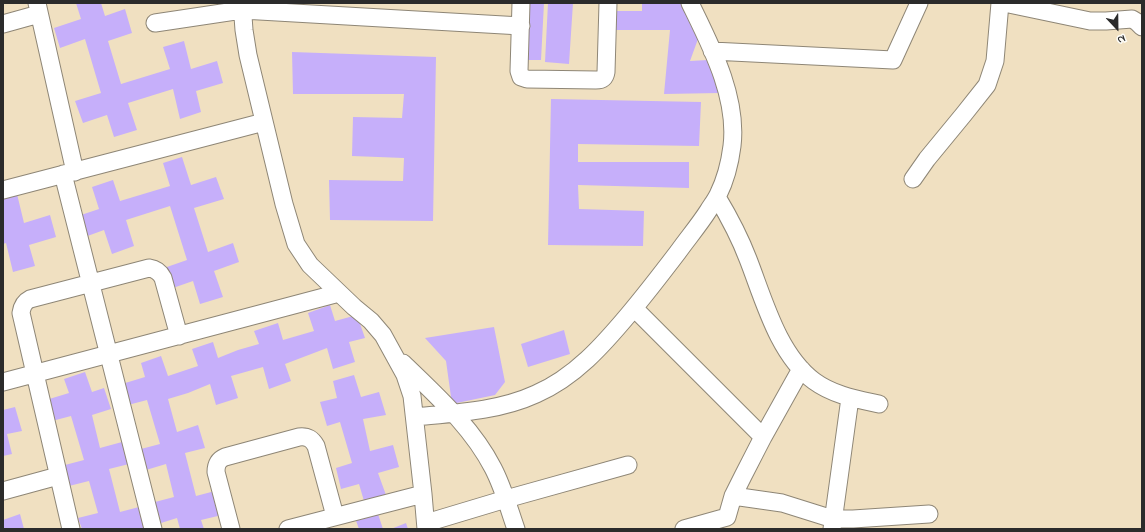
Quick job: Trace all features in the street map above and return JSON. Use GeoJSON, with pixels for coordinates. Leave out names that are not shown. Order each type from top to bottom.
{"type":"FeatureCollection","features":[{"type":"Feature","properties":{"kind":"street"},"geometry":{"type":"LineString","coordinates":[[522,3],[519,71],[524,79],[600,80],[606,72],[608,3]]}},
{"type":"Feature","properties":{"kind":"street"},"geometry":{"type":"LineString","coordinates":[[415,417],[502,406],[536,394],[559,382],[580,366],[598,349],[652,287],[700,223],[717,197],[722,186],[732,146],[732,121],[729,97],[725,82],[690,3]]}},
{"type":"Feature","properties":{"kind":"street"},"geometry":{"type":"LineString","coordinates":[[712,51],[893,60],[919,3]]}},
{"type":"Feature","properties":{"kind":"street"},"geometry":{"type":"LineString","coordinates":[[913,179],[927,159],[987,85],[995,61],[1000,3]]}},
{"type":"Feature","properties":{"kind":"street"},"geometry":{"type":"LineString","coordinates":[[1004,3],[1090,21],[1132,19],[1142,27]]}},
{"type":"Feature","properties":{"kind":"street"},"geometry":{"type":"LineString","coordinates":[[155,23],[242,6],[329,9],[521,26]]}},
{"type":"Feature","properties":{"kind":"street"},"geometry":{"type":"LineString","coordinates":[[242,6],[248,55],[284,204],[296,244],[310,265],[371,321],[383,335],[405,375],[412,396],[415,417],[426,526],[506,499],[628,465]]}},
{"type":"Feature","properties":{"kind":"street"},"geometry":{"type":"LineString","coordinates":[[3,24],[38,9],[91,283],[153,529]]}},
{"type":"Feature","properties":{"kind":"street"},"geometry":{"type":"LineString","coordinates":[[3,190],[264,122]]}},
{"type":"Feature","properties":{"kind":"street"},"geometry":{"type":"LineString","coordinates":[[717,197],[740,240],[768,311],[793,360],[814,381],[828,389],[850,398],[879,404]]}},
{"type":"Feature","properties":{"kind":"street"},"geometry":{"type":"LineString","coordinates":[[71,529],[21,313],[23,304],[30,299],[154,268],[158,270],[163,278],[179,336]]}},
{"type":"Feature","properties":{"kind":"street"},"geometry":{"type":"LineString","coordinates":[[3,382],[339,293]]}},
{"type":"Feature","properties":{"kind":"street"},"geometry":{"type":"LineString","coordinates":[[634,308],[763,437]]}},
{"type":"Feature","properties":{"kind":"street"},"geometry":{"type":"LineString","coordinates":[[394,354],[454,413],[476,440],[493,468],[506,499],[516,529]]}},
{"type":"Feature","properties":{"kind":"street"},"geometry":{"type":"LineString","coordinates":[[684,529],[729,523],[733,496],[763,437],[801,369]]}},
{"type":"Feature","properties":{"kind":"street"},"geometry":{"type":"LineString","coordinates":[[833,524],[850,398]]}},
{"type":"Feature","properties":{"kind":"street"},"geometry":{"type":"LineString","coordinates":[[231,529],[216,472],[218,462],[225,457],[300,437],[310,438],[314,441],[335,516]]}},
{"type":"Feature","properties":{"kind":"street"},"geometry":{"type":"LineString","coordinates":[[3,491],[58,476]]}},
{"type":"Feature","properties":{"kind":"street"},"geometry":{"type":"LineString","coordinates":[[288,529],[423,494]]}},
{"type":"Feature","properties":{"kind":"street"},"geometry":{"type":"LineString","coordinates":[[733,496],[782,503],[833,524],[852,519],[929,514]]}},
{"type":"Feature","properties":{"kind":"building"},"geometry":{"type":"Polygon","coordinates":[[[76,3],[101,3],[105,16],[125,9],[132,33],[108,41],[121,84],[170,69],[163,47],[184,41],[191,69],[217,61],[223,83],[196,91],[201,112],[180,119],[173,89],[128,103],[137,130],[114,137],[107,115],[83,123],[75,101],[101,93],[85,39],[60,48],[54,28],[81,19],[76,3]]]}},
{"type":"Feature","properties":{"kind":"building"},"geometry":{"type":"Polygon","coordinates":[[[527,3],[544,3],[541,60],[524,60],[527,3]]]}},
{"type":"Feature","properties":{"kind":"building"},"geometry":{"type":"Polygon","coordinates":[[[548,3],[573,3],[569,64],[545,62],[548,3]]]}},
{"type":"Feature","properties":{"kind":"building"},"geometry":{"type":"Polygon","coordinates":[[[642,3],[685,3],[698,39],[690,61],[708,60],[719,93],[664,94],[670,30],[614,30],[615,11],[642,11],[642,3]]]}},
{"type":"Feature","properties":{"kind":"building"},"geometry":{"type":"Polygon","coordinates":[[[292,52],[436,57],[433,221],[330,220],[329,180],[403,181],[404,158],[352,156],[353,117],[402,118],[404,94],[293,94],[292,52]]]}},
{"type":"Feature","properties":{"kind":"building"},"geometry":{"type":"Polygon","coordinates":[[[551,99],[701,102],[699,146],[578,144],[578,162],[689,162],[689,188],[578,185],[579,209],[644,211],[643,246],[548,245],[551,99]]]}},
{"type":"Feature","properties":{"kind":"building"},"geometry":{"type":"Polygon","coordinates":[[[182,157],[191,185],[216,177],[224,199],[194,208],[208,252],[233,243],[239,262],[214,271],[223,297],[200,304],[193,281],[170,289],[164,268],[187,260],[170,206],[126,220],[134,246],[112,254],[104,230],[82,238],[75,217],[99,209],[92,187],[113,180],[120,201],[170,186],[163,163],[182,157]]]}},
{"type":"Feature","properties":{"kind":"building"},"geometry":{"type":"Polygon","coordinates":[[[17,194],[24,223],[50,215],[56,237],[29,245],[35,266],[13,272],[6,243],[3,244],[3,198],[17,194]]]}},
{"type":"Feature","properties":{"kind":"building"},"geometry":{"type":"Polygon","coordinates":[[[330,305],[335,321],[357,315],[365,338],[349,342],[355,362],[333,369],[327,348],[285,364],[291,381],[269,389],[263,367],[231,376],[238,398],[216,405],[210,384],[168,399],[177,432],[198,425],[205,448],[185,453],[196,496],[215,491],[222,515],[201,520],[204,529],[180,529],[177,518],[161,523],[155,502],[174,497],[166,464],[146,470],[141,449],[160,444],[147,400],[128,405],[122,384],[145,377],[141,363],[161,356],[168,376],[198,366],[192,349],[213,342],[218,358],[259,344],[254,331],[278,323],[283,340],[314,331],[308,313],[330,305]]]}},
{"type":"Feature","properties":{"kind":"building"},"geometry":{"type":"Polygon","coordinates":[[[494,327],[505,382],[495,395],[452,404],[446,361],[425,338],[494,327]]]}},
{"type":"Feature","properties":{"kind":"building"},"geometry":{"type":"Polygon","coordinates":[[[564,330],[570,354],[528,367],[521,344],[564,330]]]}},
{"type":"Feature","properties":{"kind":"building"},"geometry":{"type":"Polygon","coordinates":[[[85,372],[92,392],[104,388],[111,409],[92,415],[100,448],[122,442],[129,464],[109,469],[120,512],[139,507],[145,529],[82,529],[78,518],[98,513],[89,481],[69,486],[65,465],[84,460],[71,416],[52,421],[46,400],[69,393],[64,379],[85,372]]]}},
{"type":"Feature","properties":{"kind":"building"},"geometry":{"type":"Polygon","coordinates":[[[354,375],[361,397],[379,392],[386,415],[363,419],[370,451],[393,445],[399,467],[378,473],[386,495],[364,501],[359,484],[341,489],[336,468],[352,463],[340,422],[327,426],[320,402],[337,398],[333,381],[354,375]]]}},
{"type":"Feature","properties":{"kind":"building"},"geometry":{"type":"Polygon","coordinates":[[[15,407],[22,431],[7,434],[12,454],[3,456],[3,410],[15,407]]]}},
{"type":"Feature","properties":{"kind":"building"},"geometry":{"type":"Polygon","coordinates":[[[377,511],[383,529],[359,529],[355,518],[377,511]]]}},
{"type":"Feature","properties":{"kind":"building"},"geometry":{"type":"Polygon","coordinates":[[[20,514],[24,529],[3,529],[3,520],[20,514]]]}},
{"type":"Feature","properties":{"kind":"building"},"geometry":{"type":"Polygon","coordinates":[[[406,523],[408,529],[391,529],[406,523]]]}}]}
